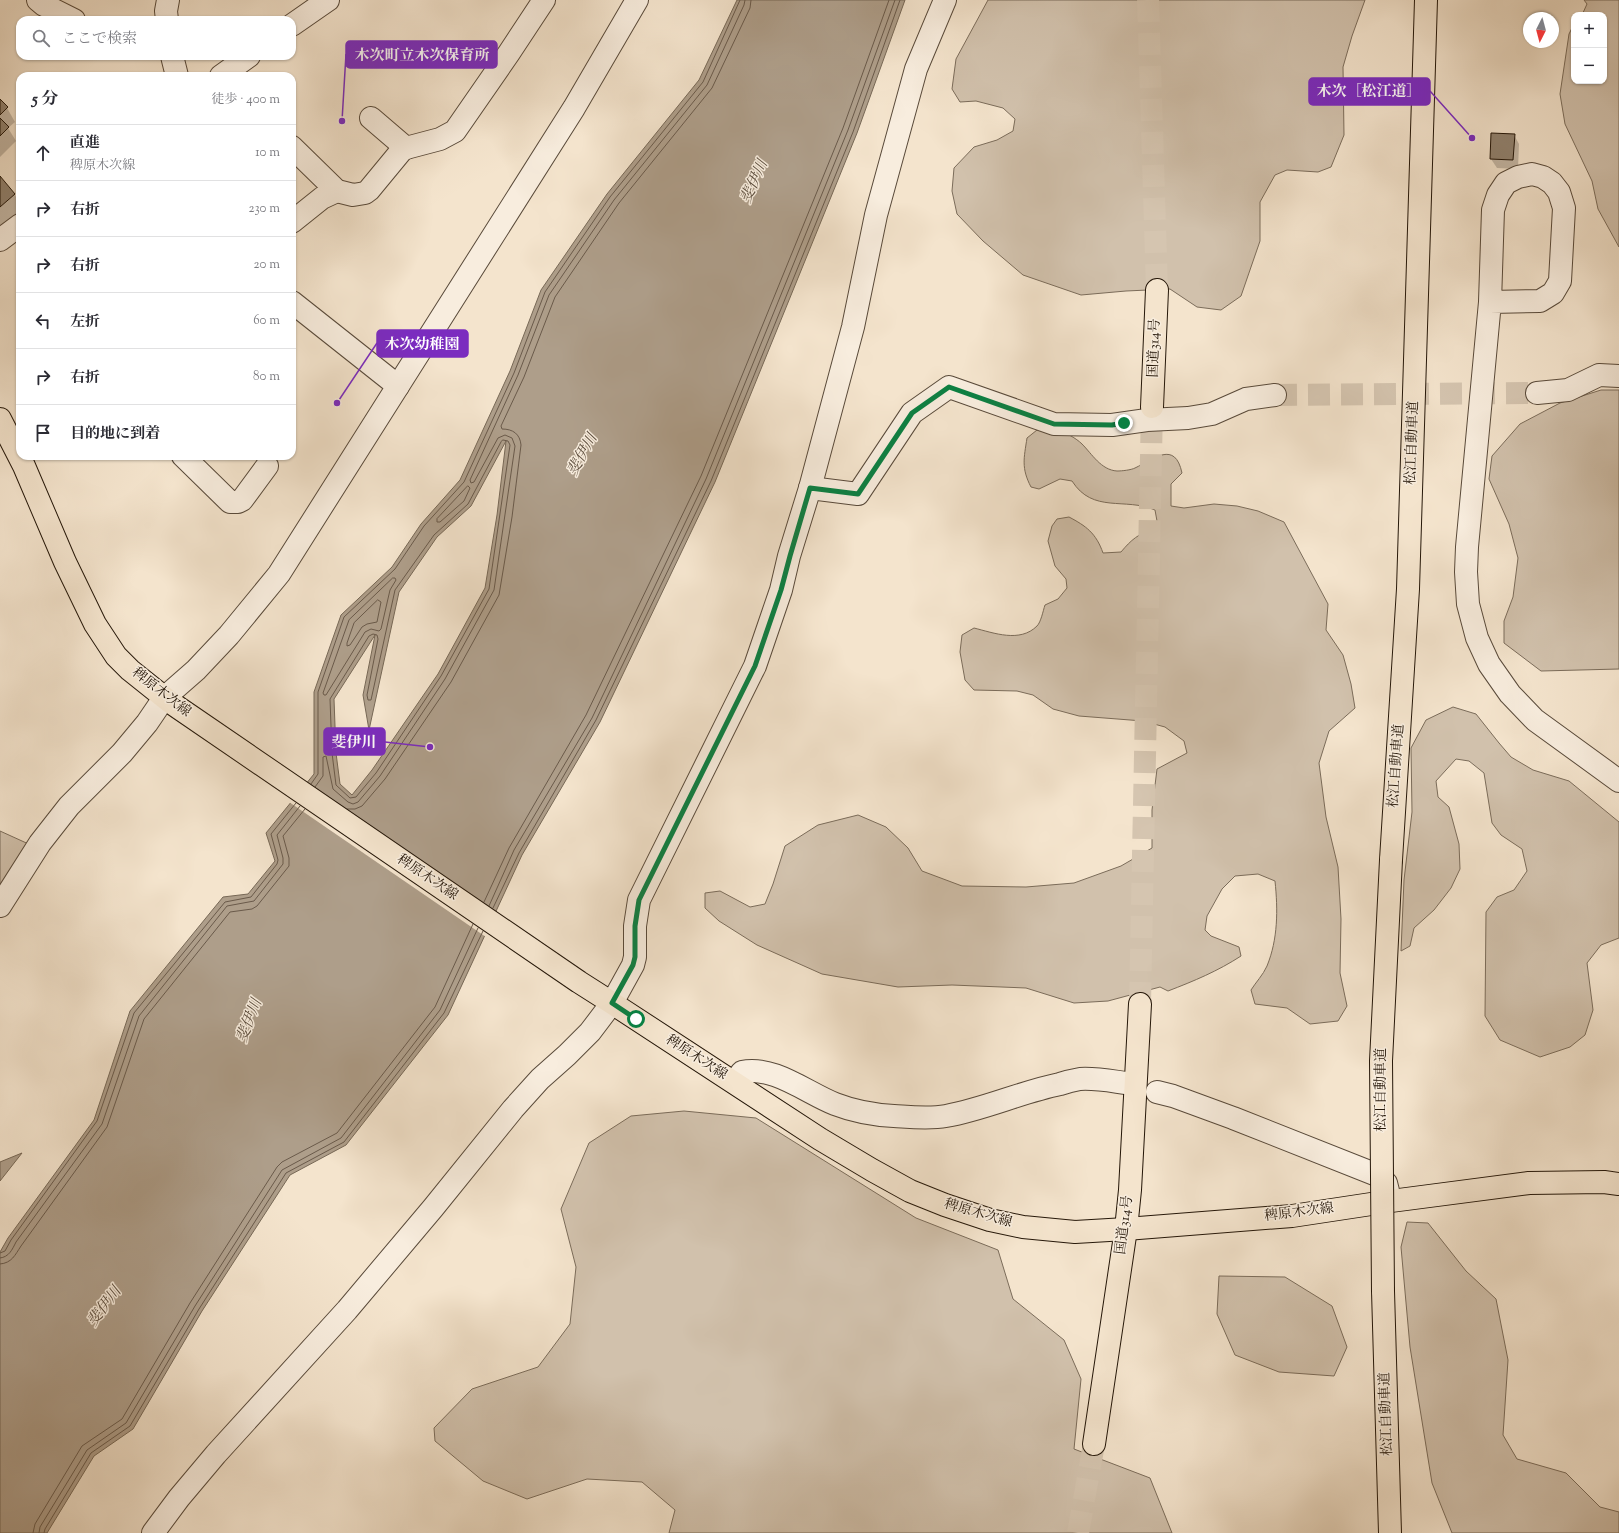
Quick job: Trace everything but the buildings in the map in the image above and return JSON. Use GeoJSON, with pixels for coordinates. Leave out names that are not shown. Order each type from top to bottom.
{"type":"FeatureCollection","features":[{"type":"Feature","properties":{"kind":"main road","name":"松江自動車道"},"geometry":{"type":"LineString","coordinates":[[1390,1533],[1384,1291],[1381,1061],[1391,860],[1408,589],[1426,0]]}},
{"type":"Feature","properties":{"kind":"main road","name":"国道314号"},"geometry":{"type":"LineString","coordinates":[[1152,407],[1157,290]]}},
{"type":"Feature","properties":{"kind":"main road","name":"稗原木次線"},"geometry":{"type":"LineString","coordinates":[[0,419],[16,442]]}},
{"type":"Feature","properties":{"kind":"main road","name":"稗原木次線"},"geometry":{"type":"LineString","coordinates":[[29,461],[65,562],[95,624],[116,656],[130,670],[167,700],[578,982],[872,1170],[910,1191],[945,1205],[990,1220],[1023,1227],[1075,1232],[1292,1216],[1391,1201],[1529,1184],[1604,1182],[1619,1184]]}},
{"type":"Feature","properties":{"kind":"main road","name":"国道314号"},"geometry":{"type":"LineString","coordinates":[[1094,1444],[1126,1229],[1130,1190],[1140,1004]]}},
{"type":"Feature","properties":{"kind":"main road"},"geometry":{"type":"LineString","coordinates":[[1389,1454],[1401,1533]]}},
{"type":"Feature","properties":{"kind":"street"},"geometry":{"type":"LineString","coordinates":[[38,0],[44,5],[66,16]]}},
{"type":"Feature","properties":{"kind":"street"},"geometry":{"type":"LineString","coordinates":[[167,16],[168,0]]}},
{"type":"Feature","properties":{"kind":"street"},"geometry":{"type":"LineString","coordinates":[[296,22],[328,0]]}},
{"type":"Feature","properties":{"kind":"street"},"geometry":{"type":"LineString","coordinates":[[296,151],[337,191],[353,195],[365,193],[406,148],[440,139],[455,131],[510,53],[544,0]]}},
{"type":"Feature","properties":{"kind":"street"},"geometry":{"type":"LineString","coordinates":[[0,906],[40,843],[69,806],[122,753],[167,700],[229,635],[279,574],[574,108],[637,0]]}},
{"type":"Feature","properties":{"kind":"street"},"geometry":{"type":"LineString","coordinates":[[153,1533],[179,1498],[216,1454],[357,1298],[433,1208],[513,1109],[540,1079],[590,1032],[612,1003],[633,965],[635,957],[635,926],[639,900],[755,666],[781,590],[853,327],[876,215],[916,68],[945,0]]}},
{"type":"Feature","properties":{"kind":"street"},"geometry":{"type":"LineString","coordinates":[[173,60],[176,72]]}},
{"type":"Feature","properties":{"kind":"street"},"geometry":{"type":"LineString","coordinates":[[229,72],[244,60]]}},
{"type":"Feature","properties":{"kind":"street"},"geometry":{"type":"LineString","coordinates":[[371,118],[406,148]]}},
{"type":"Feature","properties":{"kind":"street"},"geometry":{"type":"LineString","coordinates":[[1490,302],[1540,301],[1553,293],[1560,281],[1564,208],[1559,192],[1552,183],[1543,177],[1532,174],[1518,177],[1506,183],[1498,195],[1493,210],[1490,302],[1466,566],[1468,604],[1477,638],[1489,664],[1510,694],[1535,720],[1619,781]]}},
{"type":"Feature","properties":{"kind":"street"},"geometry":{"type":"LineString","coordinates":[[296,219],[322,198],[337,191]]}},
{"type":"Feature","properties":{"kind":"street"},"geometry":{"type":"LineString","coordinates":[[0,240],[16,228]]}},
{"type":"Feature","properties":{"kind":"street"},"geometry":{"type":"LineString","coordinates":[[296,305],[398,386]]}},
{"type":"Feature","properties":{"kind":"street"},"geometry":{"type":"LineString","coordinates":[[1537,393],[1568,390],[1599,375],[1619,376]]}},
{"type":"Feature","properties":{"kind":"street"},"geometry":{"type":"LineString","coordinates":[[810,488],[858,494],[912,413],[949,387],[1054,424],[1112,425],[1147,420],[1188,418],[1212,414],[1246,399],[1275,395]]}},
{"type":"Feature","properties":{"kind":"street"},"geometry":{"type":"LineString","coordinates":[[187,460],[230,502],[238,502],[242,500],[267,466]]}},
{"type":"Feature","properties":{"kind":"street"},"geometry":{"type":"LineString","coordinates":[[734,1082],[742,1072],[758,1070],[772,1074],[836,1105],[855,1110],[892,1116],[922,1118],[945,1116],[963,1112],[1048,1086],[1080,1079],[1102,1079],[1126,1083]]}},
{"type":"Feature","properties":{"kind":"street"},"geometry":{"type":"LineString","coordinates":[[1157,1092],[1174,1096],[1233,1118],[1377,1175],[1386,1183],[1391,1201]]}},
{"type":"Feature","properties":{"kind":"shaded area"},"geometry":{"type":"Polygon","coordinates":[[[988,0],[1365,0],[1343,67],[1344,135],[1331,167],[1318,172],[1287,170],[1275,175],[1260,202],[1260,241],[1241,296],[1221,310],[1197,307],[1170,289],[1081,295],[1023,275],[983,241],[957,214],[952,191],[954,168],[974,147],[997,140],[1013,131],[1015,119],[1003,108],[976,101],[960,102],[952,89],[956,59],[988,0]]]}},
{"type":"Feature","properties":{"kind":"shaded area"},"geometry":{"type":"Polygon","coordinates":[[[1584,0],[1619,0],[1619,247],[1598,209],[1592,181],[1565,124],[1560,94],[1569,34],[1571,30],[1571,84],[1607,84],[1607,12],[1583,12],[1587,4],[1584,0]]]}},
{"type":"Feature","properties":{"kind":"shaded area"},"geometry":{"type":"Polygon","coordinates":[[[1601,390],[1619,390],[1619,669],[1541,671],[1504,643],[1504,621],[1513,597],[1518,558],[1509,524],[1489,479],[1492,456],[1520,424],[1560,403],[1601,390]]]}},
{"type":"Feature","properties":{"kind":"shaded area"},"geometry":{"type":"Polygon","coordinates":[[[1056,429],[1071,436],[1082,444],[1102,465],[1111,470],[1119,471],[1133,469],[1163,455],[1174,457],[1179,463],[1182,473],[1171,484],[1171,506],[1184,508],[1214,504],[1237,506],[1258,511],[1284,522],[1328,604],[1326,630],[1343,655],[1351,684],[1355,708],[1329,731],[1319,763],[1326,817],[1338,867],[1341,919],[1340,973],[1347,1006],[1338,1021],[1310,1024],[1287,1008],[1255,1004],[1251,990],[1267,966],[1271,956],[1277,914],[1275,881],[1258,874],[1235,876],[1222,889],[1207,916],[1205,930],[1211,936],[1239,947],[1241,956],[1206,975],[1168,991],[1160,987],[1108,1001],[1074,1003],[1026,988],[952,985],[898,987],[822,974],[757,945],[719,921],[705,908],[705,893],[720,891],[750,907],[765,904],[785,846],[818,825],[858,815],[886,827],[908,848],[922,871],[962,886],[1026,887],[1074,883],[1121,866],[1152,848],[1152,810],[1157,769],[1187,753],[1184,741],[1165,727],[1143,721],[1079,716],[1053,709],[1033,695],[1017,691],[974,690],[965,680],[960,652],[962,635],[974,628],[1007,635],[1023,634],[1030,631],[1037,626],[1041,619],[1045,605],[1058,599],[1067,588],[1066,579],[1055,566],[1048,541],[1052,526],[1057,519],[1069,517],[1085,527],[1094,535],[1103,553],[1121,552],[1136,538],[1153,530],[1157,521],[1155,510],[1144,506],[1110,503],[1090,498],[1080,491],[1072,481],[1060,479],[1039,489],[1031,487],[1026,474],[1024,457],[1027,438],[1037,430],[1056,429]]]}},
{"type":"Feature","properties":{"kind":"shaded area"},"geometry":{"type":"Polygon","coordinates":[[[1453,707],[1476,714],[1511,757],[1533,770],[1569,781],[1619,822],[1619,938],[1601,945],[1587,963],[1593,1010],[1585,1035],[1570,1047],[1540,1057],[1500,1040],[1485,1016],[1486,912],[1497,897],[1514,890],[1527,871],[1522,849],[1501,835],[1492,823],[1484,773],[1469,761],[1456,759],[1436,781],[1438,797],[1449,807],[1459,844],[1460,869],[1451,888],[1434,910],[1414,928],[1410,946],[1401,951],[1404,880],[1412,812],[1411,748],[1426,720],[1453,707]]]}},
{"type":"Feature","properties":{"kind":"shaded area"},"geometry":{"type":"Polygon","coordinates":[[[0,831],[33,846],[0,901],[0,831]]]}},
{"type":"Feature","properties":{"kind":"shaded area"},"geometry":{"type":"Polygon","coordinates":[[[684,1111],[756,1118],[916,1218],[998,1250],[1013,1299],[1064,1340],[1081,1379],[1074,1449],[1150,1478],[1172,1533],[669,1533],[675,1510],[642,1482],[587,1479],[527,1499],[483,1481],[435,1441],[434,1428],[472,1389],[538,1367],[570,1324],[576,1267],[561,1209],[589,1143],[631,1116],[684,1111]]]}},
{"type":"Feature","properties":{"kind":"shaded area"},"geometry":{"type":"Polygon","coordinates":[[[1407,1222],[1428,1223],[1466,1271],[1496,1299],[1508,1360],[1503,1435],[1517,1459],[1566,1473],[1600,1507],[1619,1512],[1619,1533],[1452,1533],[1432,1483],[1410,1347],[1401,1247],[1407,1222]]]}},
{"type":"Feature","properties":{"kind":"shaded area"},"geometry":{"type":"Polygon","coordinates":[[[1219,1276],[1285,1277],[1332,1306],[1347,1347],[1334,1376],[1279,1372],[1235,1355],[1217,1314],[1219,1276]]]}},
{"type":"Feature","properties":{"kind":"water"},"geometry":{"type":"Polygon","coordinates":[[[737,0],[905,0],[857,133],[715,482],[600,722],[522,855],[448,1015],[346,1145],[290,1175],[202,1311],[133,1429],[94,1456],[47,1533],[0,1533],[0,1252],[8,1238],[94,1120],[130,1011],[223,897],[248,894],[275,861],[266,833],[314,774],[314,692],[341,615],[392,567],[421,524],[460,480],[510,371],[541,290],[607,194],[699,80],[737,0]],[[506,441],[471,506],[437,537],[399,592],[369,730],[363,695],[375,635],[334,699],[336,753],[340,784],[352,795],[372,770],[438,674],[485,588],[497,515],[506,441]]]}},
{"type":"Feature","properties":{"kind":"water"},"geometry":{"type":"Polygon","coordinates":[[[22,1153],[0,1181],[0,1162],[22,1153]]]}},
{"type":"Feature","properties":{"kind":"pier"},"geometry":{"type":"Polygon","coordinates":[[[305,782],[497,915],[486,937],[289,802],[305,782]]]}},
{"type":"Feature","properties":{"kind":"tunnel"},"geometry":{"type":"LineString","coordinates":[[1148,0],[1157,290]]}},
{"type":"Feature","properties":{"kind":"tunnel"},"geometry":{"type":"LineString","coordinates":[[1275,395],[1537,393]]}},
{"type":"Feature","properties":{"kind":"tunnel"},"geometry":{"type":"LineString","coordinates":[[1140,1004],[1152,407]]}},
{"type":"Feature","properties":{"kind":"tunnel"},"geometry":{"type":"LineString","coordinates":[[1078,1533],[1094,1444]]}},
{"type":"Feature","properties":{"kind":"place","name":"木次町立木次保育所"},"geometry":{"type":"Point","coordinates":[342,121]}},
{"type":"Feature","properties":{"kind":"place","name":"木次［松江道］"},"geometry":{"type":"Point","coordinates":[1472,138]}},
{"type":"Feature","properties":{"kind":"place","name":"木次幼稚園"},"geometry":{"type":"Point","coordinates":[337,403]}},
{"type":"Feature","properties":{"kind":"place","name":"斐伊川"},"geometry":{"type":"Point","coordinates":[430,747]}},
{"type":"Feature","properties":{"kind":"route"},"geometry":{"type":"LineString","coordinates":[[636,1019],[612,1003],[633,965],[635,957],[636,912],[639,900],[755,666],[781,590],[810,488],[858,494],[912,413],[949,387],[1054,424],[1112,425],[1124,423]]}}]}
